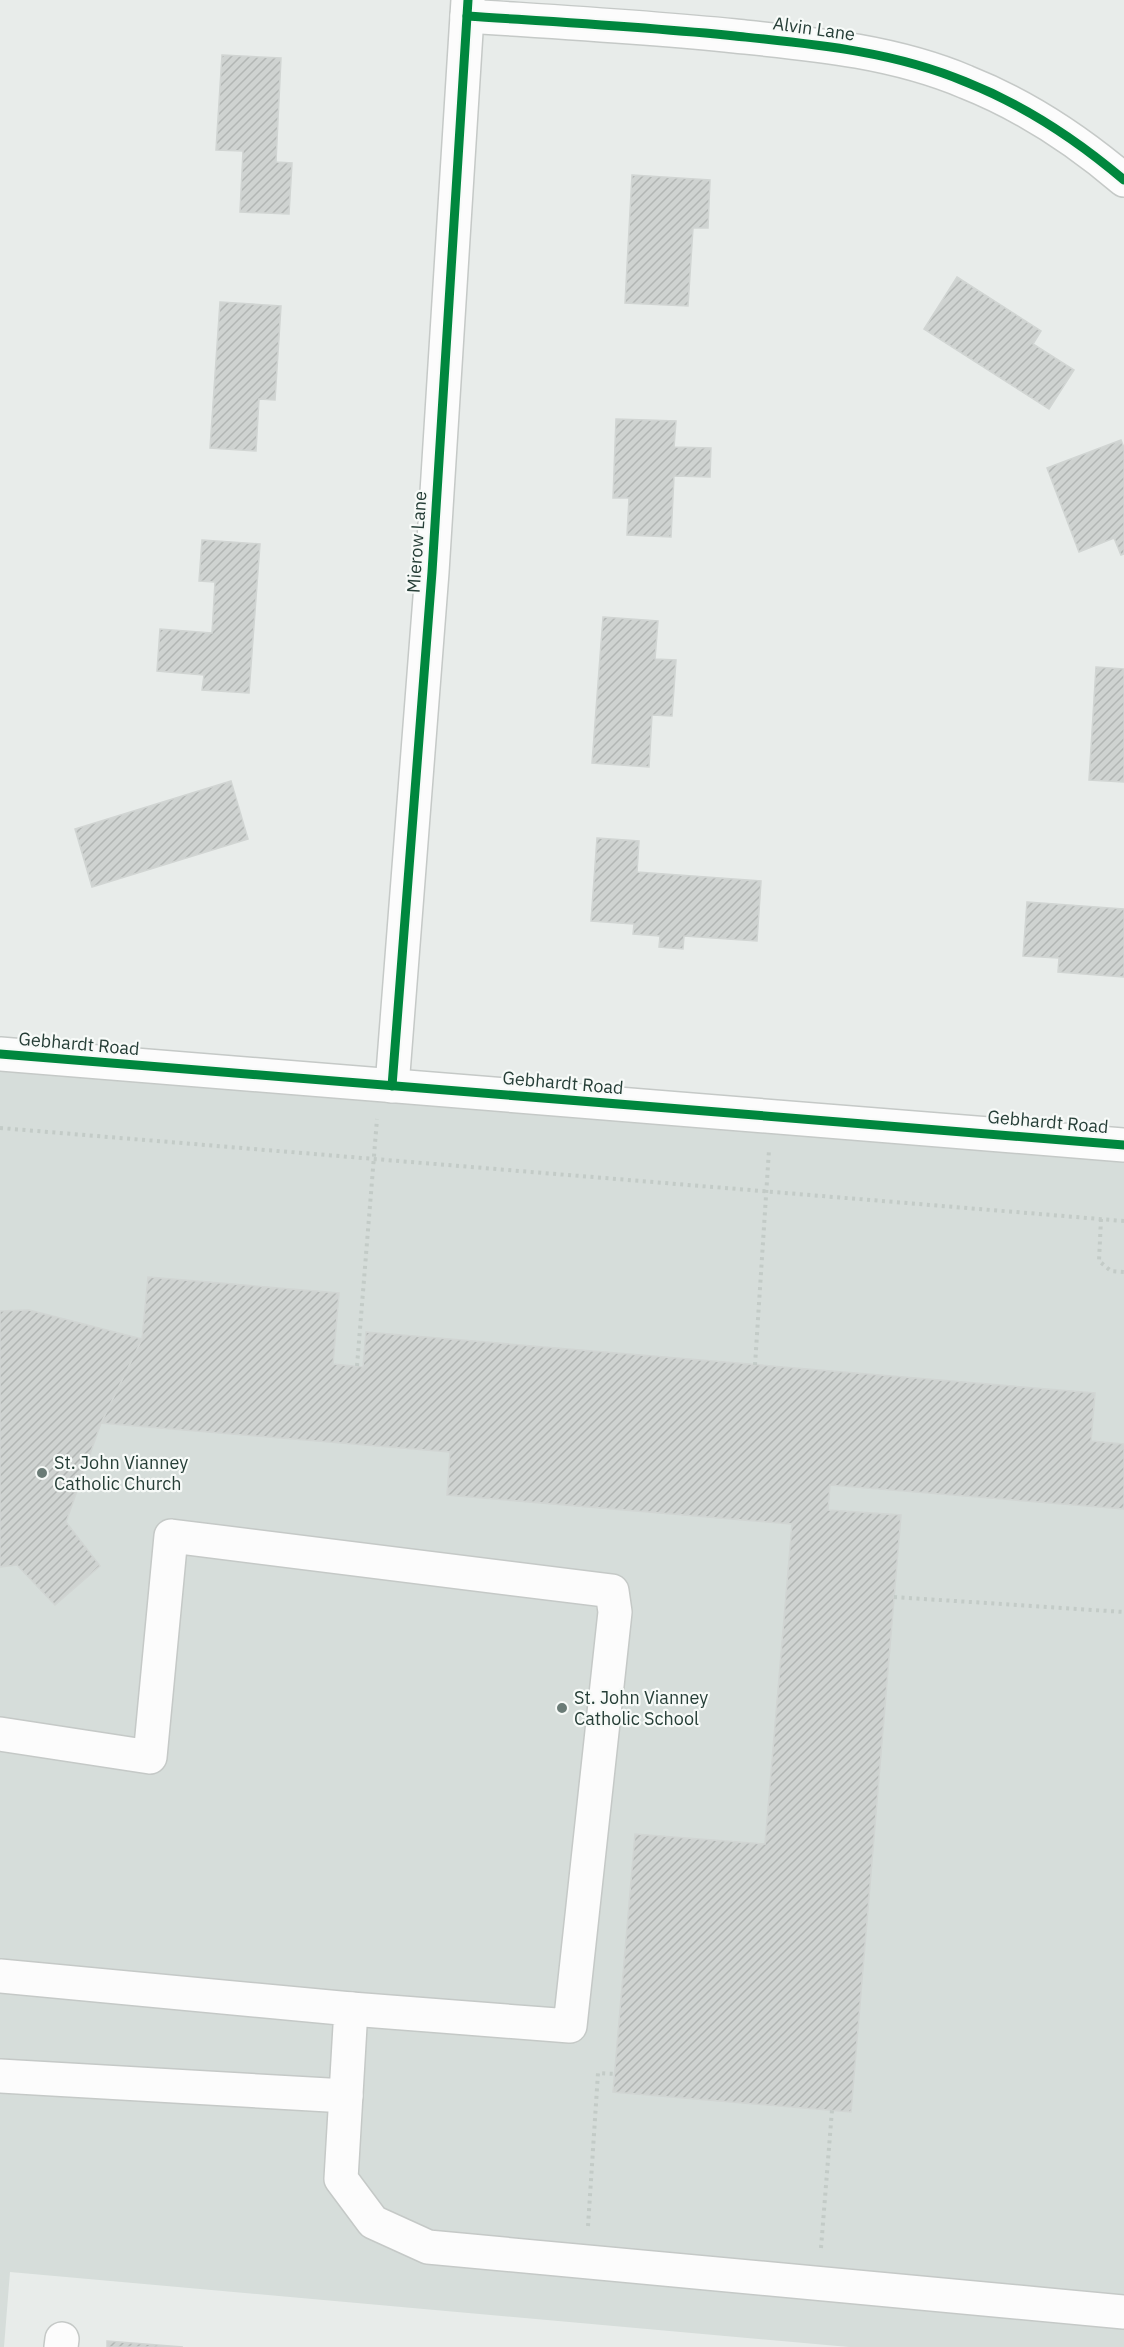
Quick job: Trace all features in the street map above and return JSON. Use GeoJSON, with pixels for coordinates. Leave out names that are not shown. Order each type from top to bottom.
{"type":"FeatureCollection","features":[{"type":"Feature","properties":{"kind":"street","name":"Alvin Lane"},"geometry":{"type":"LineString","coordinates":[[468,8],[826,45],[899,60],[966,81],[1017,106],[1087,148],[1124,180]]}},
{"type":"Feature","properties":{"kind":"street","name":"Mierow Lane"},"geometry":{"type":"LineString","coordinates":[[386,1086],[432,572],[468,8]]}},
{"type":"Feature","properties":{"kind":"street","name":"Gebhardt Road"},"geometry":{"type":"LineString","coordinates":[[0,1054],[1124,1145]]}},
{"type":"Feature","properties":{"kind":"street"},"geometry":{"type":"LineString","coordinates":[[0,1734],[150,1757],[171,1536],[612,1591],[615,1612],[570,2026],[351,2009],[0,1976]]}},
{"type":"Feature","properties":{"kind":"street"},"geometry":{"type":"LineString","coordinates":[[351,2009],[341,2179],[372,2222],[428,2247],[1124,2312]]}},
{"type":"Feature","properties":{"kind":"street"},"geometry":{"type":"LineString","coordinates":[[0,2076],[346,2096]]}},
{"type":"Feature","properties":{"kind":"path"},"geometry":{"type":"LineString","coordinates":[[357,1366],[374,1159],[386,1086]]}},
{"type":"Feature","properties":{"kind":"path"},"geometry":{"type":"LineString","coordinates":[[755,1365],[771,1117]]}},
{"type":"Feature","properties":{"kind":"path"},"geometry":{"type":"LineString","coordinates":[[0,1128],[1124,1221]]}},
{"type":"Feature","properties":{"kind":"path"},"geometry":{"type":"LineString","coordinates":[[1101,1219],[1099,1261],[1111,1271],[1124,1272]]}},
{"type":"Feature","properties":{"kind":"path"},"geometry":{"type":"LineString","coordinates":[[894,1597],[1124,1612]]}},
{"type":"Feature","properties":{"kind":"path"},"geometry":{"type":"LineString","coordinates":[[588,2232],[598,2073],[615,2074]]}},
{"type":"Feature","properties":{"kind":"path"},"geometry":{"type":"LineString","coordinates":[[821,2253],[832,2110]]}},
{"type":"Feature","properties":{"kind":"shaded area","name":"St. John Vianney Catholic School"},"geometry":{"type":"Polygon","coordinates":[[[0,1065],[1124,1145],[1124,2347],[849,2347],[10,2272],[4,2347],[0,2347],[0,1065]]]}},
{"type":"Feature","properties":{"kind":"building"},"geometry":{"type":"Polygon","coordinates":[[[222,55],[281,58],[276,162],[292,163],[289,214],[240,212],[243,151],[216,150],[222,55]]]}},
{"type":"Feature","properties":{"kind":"building"},"geometry":{"type":"Polygon","coordinates":[[[632,175],[710,180],[708,228],[693,228],[688,306],[625,303],[632,175]]]}},
{"type":"Feature","properties":{"kind":"building"},"geometry":{"type":"Polygon","coordinates":[[[957,277],[1041,331],[1033,344],[1074,370],[1049,409],[924,329],[957,277]]]}},
{"type":"Feature","properties":{"kind":"building"},"geometry":{"type":"Polygon","coordinates":[[[220,302],[281,306],[275,400],[259,399],[256,451],[210,448],[220,302]]]}},
{"type":"Feature","properties":{"kind":"building"},"geometry":{"type":"Polygon","coordinates":[[[616,419],[676,421],[674,447],[711,448],[710,477],[674,476],[671,537],[627,535],[629,498],[613,498],[616,419]]]}},
{"type":"Feature","properties":{"kind":"building"},"geometry":{"type":"Polygon","coordinates":[[[1121,440],[1124,448],[1124,554],[1121,555],[1114,538],[1079,552],[1047,468],[1121,440]]]}},
{"type":"Feature","properties":{"kind":"building"},"geometry":{"type":"Polygon","coordinates":[[[202,540],[260,544],[249,693],[202,690],[204,675],[157,671],[160,629],[212,633],[215,582],[199,581],[202,540]]]}},
{"type":"Feature","properties":{"kind":"building"},"geometry":{"type":"Polygon","coordinates":[[[603,617],[658,621],[655,659],[676,660],[672,716],[652,715],[649,767],[592,763],[603,617]]]}},
{"type":"Feature","properties":{"kind":"building"},"geometry":{"type":"Polygon","coordinates":[[[1096,667],[1124,669],[1124,782],[1089,780],[1096,667]]]}},
{"type":"Feature","properties":{"kind":"building"},"geometry":{"type":"Polygon","coordinates":[[[231,781],[248,839],[92,887],[75,829],[231,781]]]}},
{"type":"Feature","properties":{"kind":"building"},"geometry":{"type":"Polygon","coordinates":[[[597,838],[639,841],[637,872],[761,881],[757,941],[684,936],[683,949],[659,947],[660,936],[633,934],[634,924],[591,921],[597,838]]]}},
{"type":"Feature","properties":{"kind":"building"},"geometry":{"type":"Polygon","coordinates":[[[1027,902],[1124,909],[1124,977],[1058,972],[1059,958],[1023,956],[1027,902]]]}},
{"type":"Feature","properties":{"kind":"building"},"geometry":{"type":"Polygon","coordinates":[[[148,1277],[339,1293],[333,1364],[363,1367],[366,1332],[1095,1393],[1091,1441],[1124,1444],[1124,1509],[830,1485],[828,1510],[901,1515],[851,2112],[613,2092],[635,1834],[765,1844],[792,1524],[447,1495],[450,1452],[101,1423],[142,1339],[148,1277]]]}},
{"type":"Feature","properties":{"kind":"building","name":"St. John Vianney Catholic Church"},"geometry":{"type":"Polygon","coordinates":[[[29,1310],[142,1339],[101,1423],[66,1522],[100,1566],[55,1605],[17,1565],[0,1567],[0,1311],[29,1310]]]}},
{"type":"Feature","properties":{"kind":"building"},"geometry":{"type":"Polygon","coordinates":[[[107,2341],[183,2347],[107,2347],[107,2341]]]}},
{"type":"Feature","properties":{"kind":"cycle path"},"geometry":{"type":"LineString","coordinates":[[392,1086],[432,572],[468,0]]}},
{"type":"Feature","properties":{"kind":"cycle path"},"geometry":{"type":"LineString","coordinates":[[467,16],[635,27],[764,39],[852,50],[910,63],[938,71],[1009,101],[1069,137],[1124,180]]}},
{"type":"Feature","properties":{"kind":"cycle path"},"geometry":{"type":"LineString","coordinates":[[0,1054],[1124,1145]]}},
{"type":"Feature","properties":{"kind":"place","name":"St. John Vianney Catholic Church"},"geometry":{"type":"Point","coordinates":[42,1473]}},
{"type":"Feature","properties":{"kind":"place","name":"St. John Vianney Catholic School"},"geometry":{"type":"Point","coordinates":[562,1708]}}]}
